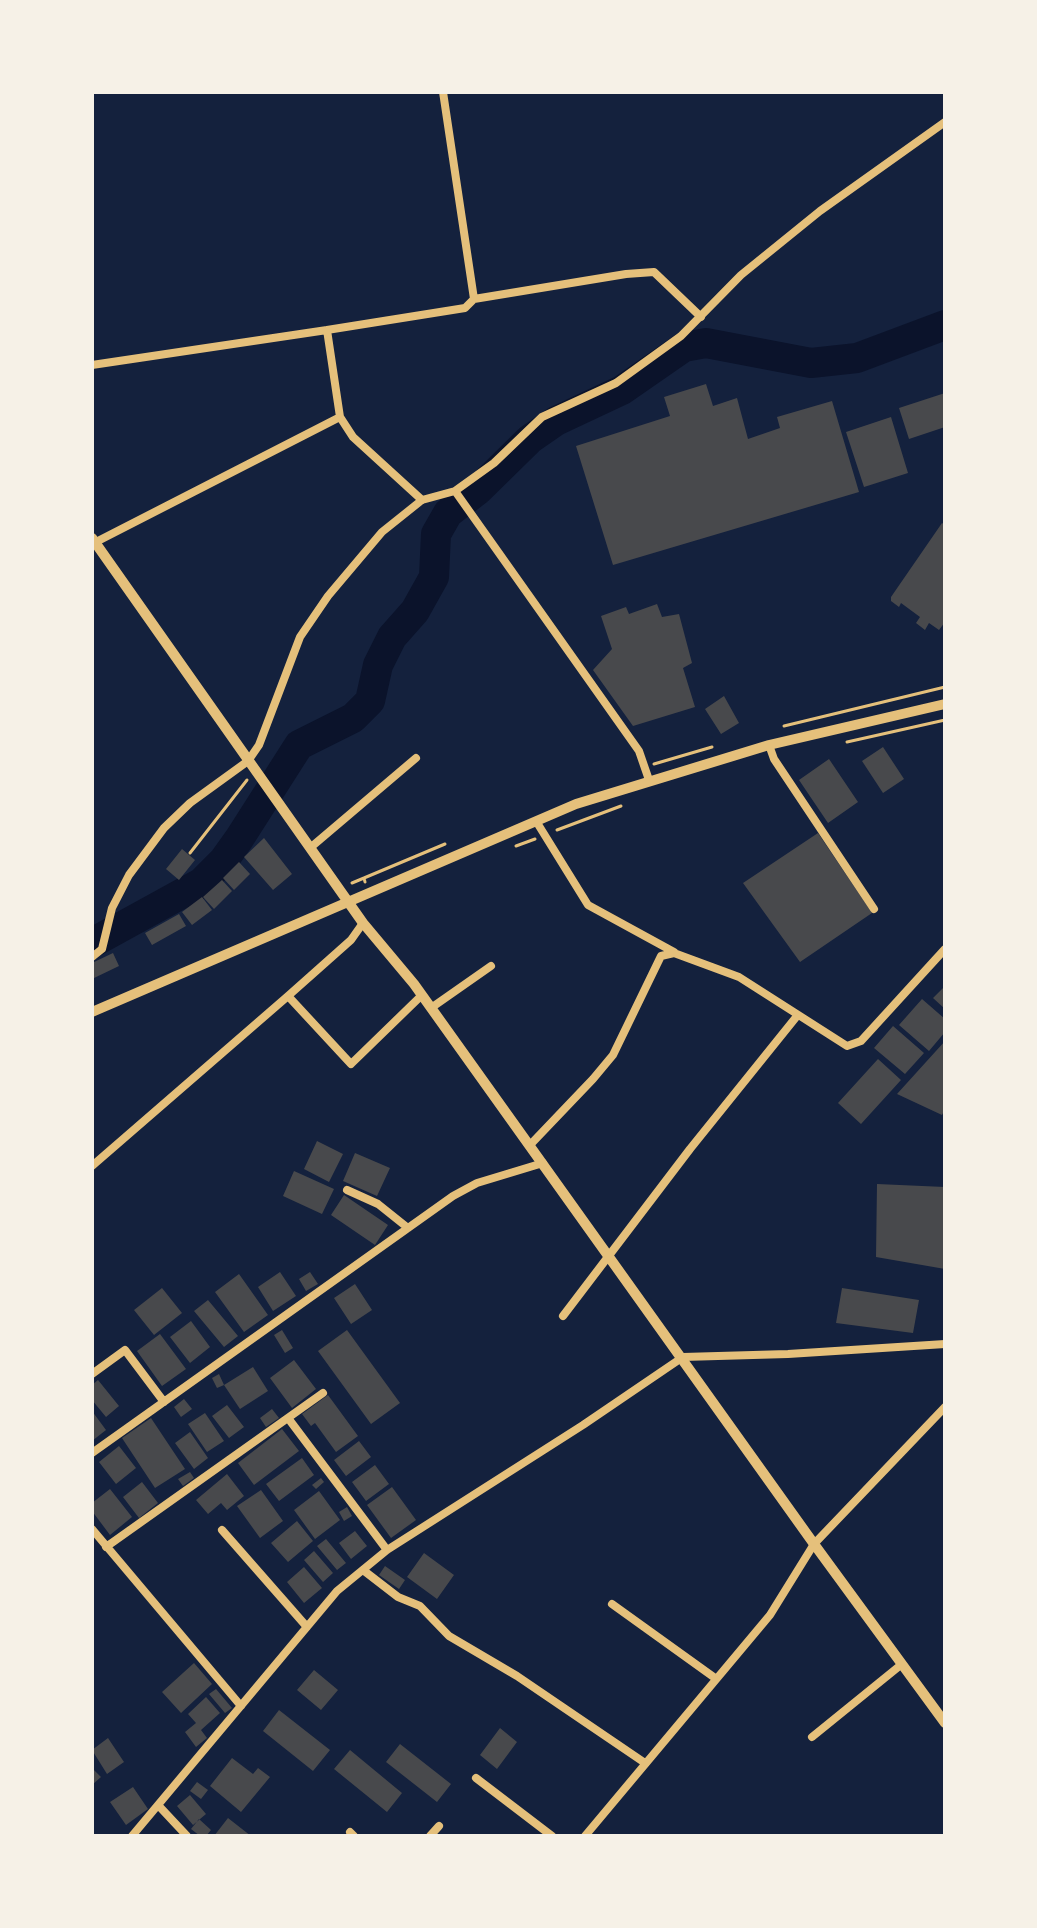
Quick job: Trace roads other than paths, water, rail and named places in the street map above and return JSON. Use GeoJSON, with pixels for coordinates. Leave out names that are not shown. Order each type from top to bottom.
{"type":"FeatureCollection","features":[{"type":"Feature","properties":{"kind":"street"},"geometry":{"type":"LineString","coordinates":[[443,92],[474,299]]}},
{"type":"Feature","properties":{"kind":"street"},"geometry":{"type":"LineString","coordinates":[[92,957],[102,949],[112,908],[129,875],[164,828],[190,803],[251,766],[300,637],[328,596],[382,532],[422,500],[455,491],[494,463],[542,417],[616,383],[681,336],[741,275],[820,211],[945,122]]}},
{"type":"Feature","properties":{"kind":"street"},"geometry":{"type":"LineString","coordinates":[[92,365],[465,308],[474,299],[626,274],[654,272],[701,317]]}},
{"type":"Feature","properties":{"kind":"street"},"geometry":{"type":"LineString","coordinates":[[327,330],[340,417],[353,437],[422,500]]}},
{"type":"Feature","properties":{"kind":"street"},"geometry":{"type":"LineString","coordinates":[[340,417],[93,541],[363,923],[422,995],[945,1723]]}},
{"type":"Feature","properties":{"kind":"street"},"geometry":{"type":"LineString","coordinates":[[455,491],[639,751],[649,780]]}},
{"type":"Feature","properties":{"kind":"street"},"geometry":{"type":"LineString","coordinates":[[92,1012],[576,804],[769,745],[945,704]]}},
{"type":"Feature","properties":{"kind":"street"},"geometry":{"type":"LineString","coordinates":[[769,745],[774,759],[874,909]]}},
{"type":"Feature","properties":{"kind":"street"},"geometry":{"type":"LineString","coordinates":[[310,848],[416,758]]}},
{"type":"Feature","properties":{"kind":"street"},"geometry":{"type":"LineString","coordinates":[[536,821],[588,905],[674,953],[739,977],[847,1046],[861,1041],[945,949]]}},
{"type":"Feature","properties":{"kind":"street"},"geometry":{"type":"LineString","coordinates":[[92,1166],[351,940],[363,923]]}},
{"type":"Feature","properties":{"kind":"street"},"geometry":{"type":"LineString","coordinates":[[530,1145],[613,1055],[661,956],[674,953]]}},
{"type":"Feature","properties":{"kind":"street"},"geometry":{"type":"LineString","coordinates":[[431,1008],[491,966]]}},
{"type":"Feature","properties":{"kind":"street"},"geometry":{"type":"LineString","coordinates":[[288,996],[351,1064],[422,995]]}},
{"type":"Feature","properties":{"kind":"street"},"geometry":{"type":"LineString","coordinates":[[563,1316],[608,1254],[797,1016]]}},
{"type":"Feature","properties":{"kind":"street"},"geometry":{"type":"LineString","coordinates":[[92,1453],[453,1196],[477,1183],[543,1163]]}},
{"type":"Feature","properties":{"kind":"street"},"geometry":{"type":"LineString","coordinates":[[347,1190],[378,1204],[408,1228]]}},
{"type":"Feature","properties":{"kind":"street"},"geometry":{"type":"LineString","coordinates":[[132,1836],[337,1591],[387,1550],[683,1357],[945,1344]]}},
{"type":"Feature","properties":{"kind":"street"},"geometry":{"type":"LineString","coordinates":[[92,1374],[125,1350],[164,1402]]}},
{"type":"Feature","properties":{"kind":"street"},"geometry":{"type":"LineString","coordinates":[[106,1547],[323,1393]]}},
{"type":"Feature","properties":{"kind":"street"},"geometry":{"type":"LineString","coordinates":[[585,1836],[770,1615],[814,1544],[945,1407]]}},
{"type":"Feature","properties":{"kind":"street"},"geometry":{"type":"LineString","coordinates":[[288,1418],[387,1550]]}},
{"type":"Feature","properties":{"kind":"street"},"geometry":{"type":"LineString","coordinates":[[92,1529],[241,1706]]}},
{"type":"Feature","properties":{"kind":"street"},"geometry":{"type":"LineString","coordinates":[[222,1530],[307,1627]]}},
{"type":"Feature","properties":{"kind":"street"},"geometry":{"type":"LineString","coordinates":[[363,1570],[398,1597],[420,1606],[449,1636],[517,1676],[645,1763]]}},
{"type":"Feature","properties":{"kind":"street"},"geometry":{"type":"LineString","coordinates":[[612,1604],[715,1678]]}},
{"type":"Feature","properties":{"kind":"street"},"geometry":{"type":"LineString","coordinates":[[812,1737],[902,1664]]}},
{"type":"Feature","properties":{"kind":"street"},"geometry":{"type":"LineString","coordinates":[[476,1778],[552,1836]]}},
{"type":"Feature","properties":{"kind":"street"},"geometry":{"type":"LineString","coordinates":[[158,1805],[187,1836]]}},
{"type":"Feature","properties":{"kind":"street"},"geometry":{"type":"LineString","coordinates":[[430,1836],[439,1826]]}},
{"type":"Feature","properties":{"kind":"waterway"},"geometry":{"type":"LineString","coordinates":[[92,943],[201,883],[239,839],[299,745],[353,718],[370,701],[378,665],[392,637],[415,611],[434,577],[436,534],[448,513],[478,490],[530,439],[556,421],[622,390],[684,347],[706,343],[811,363],[857,358],[945,325]]}}]}
